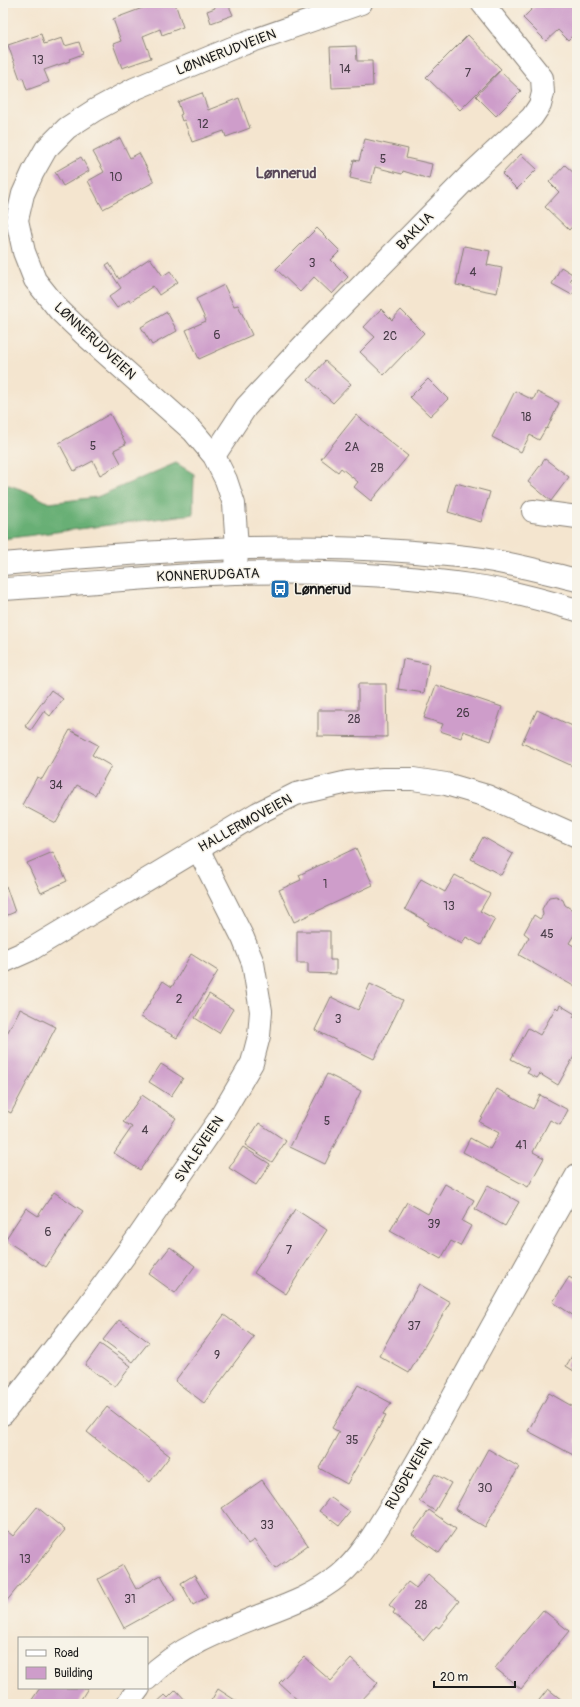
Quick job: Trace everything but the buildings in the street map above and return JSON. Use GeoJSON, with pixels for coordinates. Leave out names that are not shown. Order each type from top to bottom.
{"type":"FeatureCollection","features":[{"type":"Feature","properties":{"kind":"street","name":"LØNNERUDVEIEN"},"geometry":{"type":"LineString","coordinates":[[236,573],[234,504],[226,480],[214,456],[188,426],[85,335],[59,310],[35,280],[10,221],[33,172],[46,149],[67,128],[95,110],[134,89],[232,48],[361,3]]}},
{"type":"Feature","properties":{"kind":"street","name":"BAKLIA"},"geometry":{"type":"LineString","coordinates":[[214,456],[251,402],[472,173],[532,117],[540,105],[543,93],[542,78],[482,3]]}},
{"type":"Feature","properties":{"kind":"street"},"geometry":{"type":"LineString","coordinates":[[533,511],[577,517]]}},
{"type":"Feature","properties":{"kind":"street","name":"KONNERUDGATA"},"geometry":{"type":"LineString","coordinates":[[3,564],[188,550],[320,547],[474,558],[577,580]]}},
{"type":"Feature","properties":{"kind":"street","name":"KONNERUDGATA"},"geometry":{"type":"LineString","coordinates":[[3,589],[143,578],[236,573],[321,573],[380,576],[477,586],[527,596],[577,610]]}},
{"type":"Feature","properties":{"kind":"street","name":"HALLERMOVEIEN"},"geometry":{"type":"LineString","coordinates":[[3,962],[30,950],[258,813],[296,794],[348,782],[383,779],[414,780],[446,784],[487,796],[577,836]]}},
{"type":"Feature","properties":{"kind":"street","name":"SVALEVEIEN"},"geometry":{"type":"LineString","coordinates":[[3,1414],[84,1311],[144,1230],[218,1121],[252,1063],[260,1036],[260,1011],[253,963],[243,938],[198,849]]}},
{"type":"Feature","properties":{"kind":"street","name":"RUGDEVEIEN"},"geometry":{"type":"LineString","coordinates":[[148,1679],[172,1658],[200,1642],[228,1628],[300,1600],[322,1588],[341,1574],[363,1549],[420,1458],[577,1175]]}},
{"type":"Feature","properties":{"kind":"street"},"geometry":{"type":"LineString","coordinates":[[127,1704],[138,1689]]}},
{"type":"Feature","properties":{"kind":"green space"},"geometry":{"type":"Polygon","coordinates":[[[176,463],[194,474],[193,514],[3,539],[3,483],[26,491],[49,503],[97,497],[176,463]]]}},
{"type":"Feature","properties":{"kind":"place","name":"Lønnerud"},"geometry":{"type":"Point","coordinates":[280,589]}},
{"type":"Feature","properties":{"kind":"district","name":"Lønnerud"},"geometry":{"type":"Point","coordinates":[286,173]}}]}
